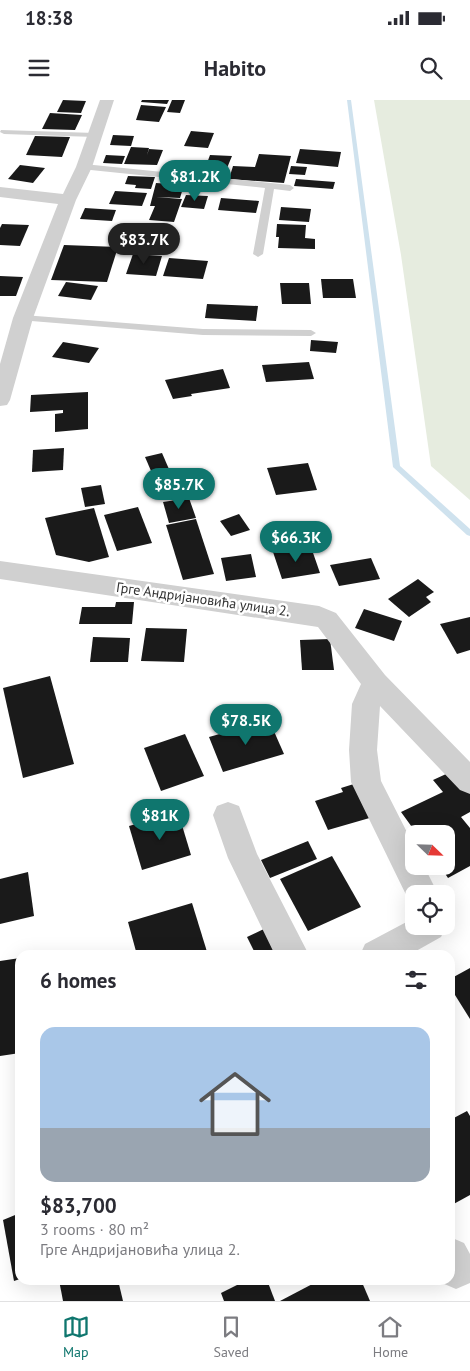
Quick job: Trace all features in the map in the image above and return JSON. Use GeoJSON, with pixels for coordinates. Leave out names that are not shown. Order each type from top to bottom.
{"type":"FeatureCollection","features":[{"type":"Feature","properties":{"kind":"street"},"geometry":{"type":"LineString","coordinates":[[0,400],[23,318],[68,200],[84,167],[107,100]]}},
{"type":"Feature","properties":{"kind":"street"},"geometry":{"type":"LineString","coordinates":[[0,192],[68,200]]}},
{"type":"Feature","properties":{"kind":"street","name":"Грге Андријановића улица 2."},"geometry":{"type":"LineString","coordinates":[[0,570],[320,616],[327,620],[375,684],[470,781]]}},
{"type":"Feature","properties":{"kind":"street"},"geometry":{"type":"LineString","coordinates":[[375,684],[366,704],[363,750],[366,782],[418,885]]}},
{"type":"Feature","properties":{"kind":"street"},"geometry":{"type":"LineString","coordinates":[[228,815],[242,858],[289,950]]}},
{"type":"Feature","properties":{"kind":"street"},"geometry":{"type":"LineString","coordinates":[[386,950],[414,935]]}},
{"type":"Feature","properties":{"kind":"lane"},"geometry":{"type":"LineString","coordinates":[[4,132],[95,135]]}},
{"type":"Feature","properties":{"kind":"lane"},"geometry":{"type":"LineString","coordinates":[[84,167],[290,188]]}},
{"type":"Feature","properties":{"kind":"lane"},"geometry":{"type":"LineString","coordinates":[[258,254],[270,186]]}},
{"type":"Feature","properties":{"kind":"lane"},"geometry":{"type":"LineString","coordinates":[[23,318],[203,332],[311,333]]}},
{"type":"Feature","properties":{"kind":"shaded area"},"geometry":{"type":"Polygon","coordinates":[[[374,100],[470,100],[470,500],[431,466],[401,255],[374,100]]]}},
{"type":"Feature","properties":{"kind":"building"},"geometry":{"type":"Polygon","coordinates":[[[63,100],[86,101],[81,113],[57,112],[63,100]]]}},
{"type":"Feature","properties":{"kind":"building"},"geometry":{"type":"Polygon","coordinates":[[[142,100],[169,100],[167,104],[141,102],[142,100]]]}},
{"type":"Feature","properties":{"kind":"building"},"geometry":{"type":"Polygon","coordinates":[[[172,100],[185,100],[180,113],[167,112],[172,100]]]}},
{"type":"Feature","properties":{"kind":"building"},"geometry":{"type":"Polygon","coordinates":[[[141,105],[166,107],[159,122],[136,120],[141,105]]]}},
{"type":"Feature","properties":{"kind":"building"},"geometry":{"type":"Polygon","coordinates":[[[50,113],[82,115],[75,130],[42,129],[50,113]]]}},
{"type":"Feature","properties":{"kind":"building"},"geometry":{"type":"Polygon","coordinates":[[[191,131],[214,133],[208,148],[184,146],[191,131]]]}},
{"type":"Feature","properties":{"kind":"building"},"geometry":{"type":"Polygon","coordinates":[[[113,135],[134,136],[131,146],[110,145],[113,135]]]}},
{"type":"Feature","properties":{"kind":"building"},"geometry":{"type":"Polygon","coordinates":[[[35,136],[70,137],[62,157],[26,155],[35,136]]]}},
{"type":"Feature","properties":{"kind":"building"},"geometry":{"type":"Polygon","coordinates":[[[131,147],[149,148],[147,155],[149,149],[163,150],[157,165],[124,164],[131,147]]]}},
{"type":"Feature","properties":{"kind":"building"},"geometry":{"type":"Polygon","coordinates":[[[300,149],[341,152],[338,167],[296,163],[300,149]]]}},
{"type":"Feature","properties":{"kind":"building"},"geometry":{"type":"Polygon","coordinates":[[[259,154],[291,156],[284,183],[229,179],[233,166],[255,167],[259,154]]]}},
{"type":"Feature","properties":{"kind":"building"},"geometry":{"type":"Polygon","coordinates":[[[106,155],[125,156],[122,164],[103,163],[106,155]]]}},
{"type":"Feature","properties":{"kind":"building"},"geometry":{"type":"Polygon","coordinates":[[[210,155],[232,156],[227,168],[218,168],[215,175],[203,174],[210,155]]]}},
{"type":"Feature","properties":{"kind":"building"},"geometry":{"type":"Polygon","coordinates":[[[183,160],[204,161],[199,176],[176,175],[183,160]]]}},
{"type":"Feature","properties":{"kind":"building"},"geometry":{"type":"Polygon","coordinates":[[[20,165],[45,168],[33,183],[8,179],[20,165]]]}},
{"type":"Feature","properties":{"kind":"building"},"geometry":{"type":"Polygon","coordinates":[[[291,166],[307,167],[305,175],[289,174],[291,166]]]}},
{"type":"Feature","properties":{"kind":"building"},"geometry":{"type":"Polygon","coordinates":[[[128,176],[155,177],[151,189],[135,188],[136,185],[125,184],[128,176]]]}},
{"type":"Feature","properties":{"kind":"building"},"geometry":{"type":"Polygon","coordinates":[[[296,179],[335,182],[333,189],[294,186],[296,179]]]}},
{"type":"Feature","properties":{"kind":"building"},"geometry":{"type":"Polygon","coordinates":[[[156,183],[184,185],[180,198],[156,197],[182,199],[174,222],[149,220],[155,206],[150,206],[156,183]]]}},
{"type":"Feature","properties":{"kind":"building"},"geometry":{"type":"Polygon","coordinates":[[[115,191],[147,193],[142,206],[109,204],[115,191]]]}},
{"type":"Feature","properties":{"kind":"building"},"geometry":{"type":"Polygon","coordinates":[[[186,195],[208,196],[204,209],[181,207],[186,195]]]}},
{"type":"Feature","properties":{"kind":"building"},"geometry":{"type":"Polygon","coordinates":[[[221,198],[259,201],[256,213],[218,210],[221,198]]]}},
{"type":"Feature","properties":{"kind":"building"},"geometry":{"type":"Polygon","coordinates":[[[281,207],[311,209],[309,222],[279,220],[281,207]]]}},
{"type":"Feature","properties":{"kind":"building"},"geometry":{"type":"Polygon","coordinates":[[[85,208],[116,210],[112,221],[80,219],[85,208]]]}},
{"type":"Feature","properties":{"kind":"building"},"geometry":{"type":"Polygon","coordinates":[[[2,224],[29,225],[20,246],[0,245],[0,228],[2,224]]]}},
{"type":"Feature","properties":{"kind":"building"},"geometry":{"type":"Polygon","coordinates":[[[277,224],[306,225],[305,238],[315,239],[315,249],[278,248],[279,237],[276,237],[277,224]]]}},
{"type":"Feature","properties":{"kind":"building"},"geometry":{"type":"Polygon","coordinates":[[[64,245],[118,247],[107,282],[51,280],[64,245]]]}},
{"type":"Feature","properties":{"kind":"building"},"geometry":{"type":"Polygon","coordinates":[[[133,254],[162,256],[156,276],[126,274],[133,254]]]}},
{"type":"Feature","properties":{"kind":"building"},"geometry":{"type":"Polygon","coordinates":[[[169,258],[208,261],[203,279],[163,276],[169,258]]]}},
{"type":"Feature","properties":{"kind":"building"},"geometry":{"type":"Polygon","coordinates":[[[0,276],[23,277],[16,296],[0,296],[0,276]]]}},
{"type":"Feature","properties":{"kind":"building"},"geometry":{"type":"Polygon","coordinates":[[[321,279],[353,279],[356,298],[323,298],[321,279]]]}},
{"type":"Feature","properties":{"kind":"building"},"geometry":{"type":"Polygon","coordinates":[[[66,282],[98,286],[91,300],[58,296],[66,282]]]}},
{"type":"Feature","properties":{"kind":"building"},"geometry":{"type":"Polygon","coordinates":[[[280,283],[309,283],[311,304],[282,304],[280,283]]]}},
{"type":"Feature","properties":{"kind":"building"},"geometry":{"type":"Polygon","coordinates":[[[207,304],[258,306],[256,321],[205,318],[207,304]]]}},
{"type":"Feature","properties":{"kind":"building"},"geometry":{"type":"Polygon","coordinates":[[[311,340],[338,342],[336,353],[310,351],[311,340]]]}},
{"type":"Feature","properties":{"kind":"building"},"geometry":{"type":"Polygon","coordinates":[[[63,342],[99,348],[89,363],[52,357],[63,342]]]}},
{"type":"Feature","properties":{"kind":"building"},"geometry":{"type":"Polygon","coordinates":[[[309,362],[314,379],[266,382],[262,365],[309,362]]]}},
{"type":"Feature","properties":{"kind":"building"},"geometry":{"type":"Polygon","coordinates":[[[223,369],[230,388],[191,394],[192,396],[173,399],[165,380],[223,369]]]}},
{"type":"Feature","properties":{"kind":"building"},"geometry":{"type":"Polygon","coordinates":[[[88,392],[88,429],[55,432],[55,414],[63,413],[63,410],[30,412],[31,395],[88,392]]]}},
{"type":"Feature","properties":{"kind":"building"},"geometry":{"type":"Polygon","coordinates":[[[64,448],[63,470],[32,472],[33,450],[64,448]]]}},
{"type":"Feature","properties":{"kind":"building"},"geometry":{"type":"Polygon","coordinates":[[[162,453],[175,483],[158,487],[145,457],[162,453]]]}},
{"type":"Feature","properties":{"kind":"building"},"geometry":{"type":"Polygon","coordinates":[[[308,463],[317,490],[276,495],[267,468],[308,463]]]}},
{"type":"Feature","properties":{"kind":"building"},"geometry":{"type":"Polygon","coordinates":[[[101,485],[105,504],[85,507],[81,488],[101,485]]]}},
{"type":"Feature","properties":{"kind":"building"},"geometry":{"type":"Polygon","coordinates":[[[189,498],[196,518],[169,523],[163,502],[189,498]]]}},
{"type":"Feature","properties":{"kind":"building"},"geometry":{"type":"Polygon","coordinates":[[[138,507],[152,543],[117,551],[104,515],[138,507]]]}},
{"type":"Feature","properties":{"kind":"building"},"geometry":{"type":"Polygon","coordinates":[[[94,508],[109,557],[89,562],[56,555],[45,518],[94,508]]]}},
{"type":"Feature","properties":{"kind":"building"},"geometry":{"type":"Polygon","coordinates":[[[239,514],[250,530],[231,536],[220,521],[239,514]]]}},
{"type":"Feature","properties":{"kind":"building"},"geometry":{"type":"Polygon","coordinates":[[[196,519],[214,574],[183,580],[166,525],[196,519]]]}},
{"type":"Feature","properties":{"kind":"building"},"geometry":{"type":"Polygon","coordinates":[[[311,547],[320,573],[282,579],[273,552],[311,547]]]}},
{"type":"Feature","properties":{"kind":"building"},"geometry":{"type":"Polygon","coordinates":[[[251,554],[256,577],[226,581],[221,558],[251,554]]]}},
{"type":"Feature","properties":{"kind":"building"},"geometry":{"type":"Polygon","coordinates":[[[371,558],[380,579],[339,586],[330,565],[371,558]]]}},
{"type":"Feature","properties":{"kind":"building"},"geometry":{"type":"Polygon","coordinates":[[[418,579],[434,592],[426,597],[431,602],[409,617],[388,599],[418,579]]]}},
{"type":"Feature","properties":{"kind":"building"},"geometry":{"type":"Polygon","coordinates":[[[116,602],[134,602],[132,624],[79,624],[82,607],[115,607],[116,602]]]}},
{"type":"Feature","properties":{"kind":"building"},"geometry":{"type":"Polygon","coordinates":[[[364,609],[402,621],[394,641],[355,628],[364,609]]]}},
{"type":"Feature","properties":{"kind":"building"},"geometry":{"type":"Polygon","coordinates":[[[470,617],[470,650],[457,654],[440,624],[470,617]]]}},
{"type":"Feature","properties":{"kind":"building"},"geometry":{"type":"Polygon","coordinates":[[[146,628],[187,629],[184,662],[141,661],[146,628]]]}},
{"type":"Feature","properties":{"kind":"building"},"geometry":{"type":"Polygon","coordinates":[[[93,637],[130,638],[128,662],[90,662],[93,637]]]}},
{"type":"Feature","properties":{"kind":"building"},"geometry":{"type":"Polygon","coordinates":[[[330,639],[334,670],[302,670],[300,640],[330,639]]]}},
{"type":"Feature","properties":{"kind":"building"},"geometry":{"type":"Polygon","coordinates":[[[50,676],[74,764],[23,778],[3,688],[50,676]]]}},
{"type":"Feature","properties":{"kind":"building"},"geometry":{"type":"Polygon","coordinates":[[[269,720],[284,754],[223,772],[209,737],[269,720]]]}},
{"type":"Feature","properties":{"kind":"building"},"geometry":{"type":"Polygon","coordinates":[[[185,734],[204,776],[161,791],[144,748],[185,734]]]}},
{"type":"Feature","properties":{"kind":"building"},"geometry":{"type":"Polygon","coordinates":[[[457,769],[470,785],[470,812],[461,817],[470,828],[470,866],[455,874],[455,825],[410,825],[401,812],[443,792],[433,780],[457,769]]]}},
{"type":"Feature","properties":{"kind":"building"},"geometry":{"type":"Polygon","coordinates":[[[357,783],[373,817],[328,830],[315,801],[343,792],[341,788],[357,783]]]}},
{"type":"Feature","properties":{"kind":"building"},"geometry":{"type":"Polygon","coordinates":[[[178,812],[191,855],[142,870],[129,826],[178,812]]]}},
{"type":"Feature","properties":{"kind":"building"},"geometry":{"type":"Polygon","coordinates":[[[308,841],[317,859],[270,878],[261,860],[308,841]]]}},
{"type":"Feature","properties":{"kind":"building"},"geometry":{"type":"Polygon","coordinates":[[[332,856],[361,907],[308,931],[280,879],[332,856]]]}},
{"type":"Feature","properties":{"kind":"building"},"geometry":{"type":"Polygon","coordinates":[[[28,872],[34,916],[0,924],[0,879],[28,872]]]}},
{"type":"Feature","properties":{"kind":"building"},"geometry":{"type":"Polygon","coordinates":[[[192,903],[206,950],[136,950],[128,922],[192,903]]]}},
{"type":"Feature","properties":{"kind":"building"},"geometry":{"type":"Polygon","coordinates":[[[268,927],[280,950],[254,950],[247,937],[268,927]]]}},
{"type":"Feature","properties":{"kind":"building"},"geometry":{"type":"Polygon","coordinates":[[[15,959],[15,1054],[0,1056],[0,961],[15,959]]]}},
{"type":"Feature","properties":{"kind":"building"},"geometry":{"type":"Polygon","coordinates":[[[470,968],[470,1019],[455,995],[455,976],[470,968]]]}},
{"type":"Feature","properties":{"kind":"building"},"geometry":{"type":"Polygon","coordinates":[[[467,1111],[470,1116],[470,1195],[455,1203],[455,1117],[467,1111]]]}},
{"type":"Feature","properties":{"kind":"building"},"geometry":{"type":"Polygon","coordinates":[[[15,1215],[14,1281],[3,1220],[15,1215]]]}},
{"type":"Feature","properties":{"kind":"building"},"geometry":{"type":"Polygon","coordinates":[[[60,1285],[119,1285],[123,1301],[63,1301],[60,1285]]]}},
{"type":"Feature","properties":{"kind":"building"},"geometry":{"type":"Polygon","coordinates":[[[237,1285],[269,1285],[275,1301],[224,1301],[221,1293],[237,1285]]]}},
{"type":"Feature","properties":{"kind":"building"},"geometry":{"type":"Polygon","coordinates":[[[310,1285],[363,1285],[370,1301],[280,1301],[310,1285]]]}},
{"type":"Feature","properties":{"kind":"waterway"},"geometry":{"type":"LineString","coordinates":[[349,100],[397,467],[470,533]]}}]}
